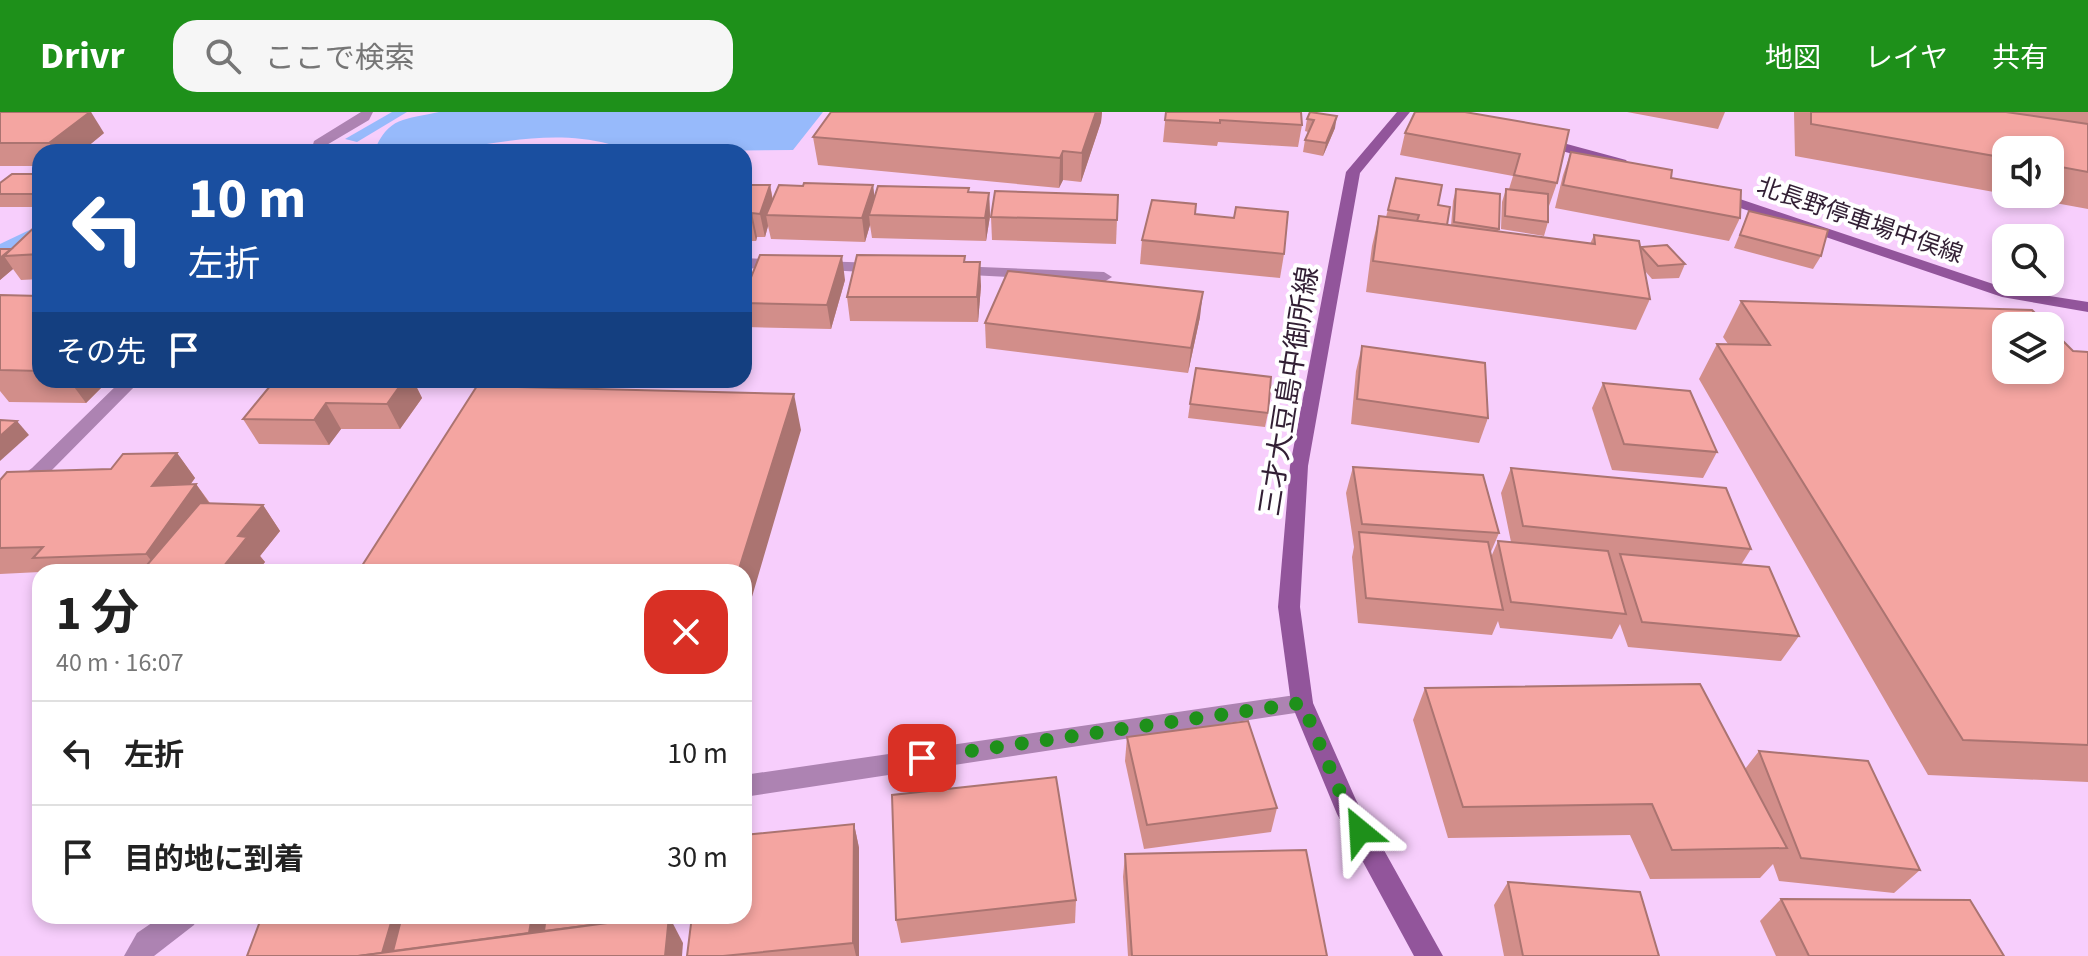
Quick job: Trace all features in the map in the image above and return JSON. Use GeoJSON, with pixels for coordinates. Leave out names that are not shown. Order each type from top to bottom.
{"type":"FeatureCollection","features":[{"type":"Feature","properties":{"kind":"main road","name":"三才大豆島中御所線"},"geometry":{"type":"LineString","coordinates":[[1404,112],[1353,172],[1299,466],[1289,607],[1302,703],[1346,806],[1429,956]]}},
{"type":"Feature","properties":{"kind":"main road"},"geometry":{"type":"LineString","coordinates":[[1523,136],[1638,168]]}},
{"type":"Feature","properties":{"kind":"main road","name":"北長野停車場中俣線"},"geometry":{"type":"LineString","coordinates":[[1696,188],[2008,294],[2088,307]]}},
{"type":"Feature","properties":{"kind":"street"},"geometry":{"type":"LineString","coordinates":[[319,144],[365,117],[367,112]]}},
{"type":"Feature","properties":{"kind":"street"},"geometry":{"type":"LineString","coordinates":[[752,263],[900,269]]}},
{"type":"Feature","properties":{"kind":"street"},"geometry":{"type":"LineString","coordinates":[[932,270],[1104,277]]}},
{"type":"Feature","properties":{"kind":"street"},"geometry":{"type":"LineString","coordinates":[[0,502],[39,472],[124,388]]}},
{"type":"Feature","properties":{"kind":"street"},"geometry":{"type":"LineString","coordinates":[[752,785],[1302,703]]}},
{"type":"Feature","properties":{"kind":"street"},"geometry":{"type":"LineString","coordinates":[[138,956],[147,942],[173,924]]}},
{"type":"Feature","properties":{"kind":"water"},"geometry":{"type":"Polygon","coordinates":[[[439,112],[823,112],[793,150],[752,150],[752,144],[609,144],[566,138],[487,144],[377,144],[392,126],[407,119],[439,112]]]}},
{"type":"Feature","properties":{"kind":"building"},"geometry":{"type":"Polygon","coordinates":[[[0,112],[90,112],[49,143],[0,143],[0,112]]]}},
{"type":"Feature","properties":{"kind":"building"},"geometry":{"type":"Polygon","coordinates":[[[831,112],[1096,112],[1082,153],[1063,151],[1060,158],[813,137],[831,112]]]}},
{"type":"Feature","properties":{"kind":"building"},"geometry":{"type":"Polygon","coordinates":[[[1166,112],[1301,112],[1302,125],[1165,120],[1166,112]]]}},
{"type":"Feature","properties":{"kind":"building"},"geometry":{"type":"Polygon","coordinates":[[[1310,112],[1337,116],[1326,143],[1305,140],[1314,120],[1307,119],[1310,112]]]}},
{"type":"Feature","properties":{"kind":"building"},"geometry":{"type":"Polygon","coordinates":[[[1415,112],[1465,112],[1569,130],[1557,183],[1514,175],[1520,154],[1405,133],[1415,112]]]}},
{"type":"Feature","properties":{"kind":"building"},"geometry":{"type":"Polygon","coordinates":[[[1811,112],[2006,112],[2088,124],[2088,172],[2064,168],[2064,136],[1992,136],[1992,156],[1811,124],[1811,112]]]}},
{"type":"Feature","properties":{"kind":"building"},"geometry":{"type":"Polygon","coordinates":[[[1571,152],[1672,170],[1671,178],[1741,190],[1740,218],[1563,185],[1571,152]]]}},
{"type":"Feature","properties":{"kind":"building"},"geometry":{"type":"Polygon","coordinates":[[[12,174],[32,174],[32,194],[0,194],[0,183],[12,174]]]}},
{"type":"Feature","properties":{"kind":"building"},"geometry":{"type":"Polygon","coordinates":[[[1396,178],[1442,185],[1438,205],[1450,207],[1447,225],[1417,221],[1419,215],[1388,210],[1396,178]]]}},
{"type":"Feature","properties":{"kind":"building"},"geometry":{"type":"Polygon","coordinates":[[[804,183],[873,185],[862,218],[766,215],[779,185],[803,186],[804,183]]]}},
{"type":"Feature","properties":{"kind":"building"},"geometry":{"type":"Polygon","coordinates":[[[752,185],[770,185],[760,214],[752,213],[752,185]]]}},
{"type":"Feature","properties":{"kind":"building"},"geometry":{"type":"Polygon","coordinates":[[[878,186],[969,188],[968,192],[989,193],[985,218],[869,215],[878,186]]]}},
{"type":"Feature","properties":{"kind":"building"},"geometry":{"type":"Polygon","coordinates":[[[1456,189],[1500,194],[1499,229],[1454,222],[1456,189]]]}},
{"type":"Feature","properties":{"kind":"building"},"geometry":{"type":"Polygon","coordinates":[[[1506,189],[1548,194],[1548,222],[1505,216],[1506,189]]]}},
{"type":"Feature","properties":{"kind":"building"},"geometry":{"type":"Polygon","coordinates":[[[995,191],[1118,195],[1117,220],[991,217],[995,191]]]}},
{"type":"Feature","properties":{"kind":"building"},"geometry":{"type":"Polygon","coordinates":[[[1152,200],[1196,204],[1195,214],[1234,218],[1236,207],[1288,212],[1284,254],[1142,240],[1152,200]]]}},
{"type":"Feature","properties":{"kind":"building"},"geometry":{"type":"Polygon","coordinates":[[[1749,211],[1828,230],[1821,256],[1740,235],[1749,211]]]}},
{"type":"Feature","properties":{"kind":"building"},"geometry":{"type":"Polygon","coordinates":[[[1379,216],[1595,244],[1594,235],[1639,241],[1650,299],[1373,261],[1379,216]]]}},
{"type":"Feature","properties":{"kind":"building"},"geometry":{"type":"Polygon","coordinates":[[[32,230],[32,254],[4,256],[32,230]]]}},
{"type":"Feature","properties":{"kind":"building"},"geometry":{"type":"Polygon","coordinates":[[[1667,245],[1685,264],[1658,266],[1641,247],[1667,245]]]}},
{"type":"Feature","properties":{"kind":"building"},"geometry":{"type":"Polygon","coordinates":[[[0,249],[11,249],[0,258],[0,249]]]}},
{"type":"Feature","properties":{"kind":"building"},"geometry":{"type":"Polygon","coordinates":[[[760,255],[842,256],[827,305],[752,303],[752,275],[760,255]]]}},
{"type":"Feature","properties":{"kind":"building"},"geometry":{"type":"Polygon","coordinates":[[[857,255],[965,256],[964,262],[980,262],[977,297],[847,297],[857,255]]]}},
{"type":"Feature","properties":{"kind":"building"},"geometry":{"type":"Polygon","coordinates":[[[1008,271],[1203,292],[1191,348],[985,323],[1008,271]]]}},
{"type":"Feature","properties":{"kind":"building"},"geometry":{"type":"Polygon","coordinates":[[[0,295],[32,296],[32,371],[0,370],[0,295]]]}},
{"type":"Feature","properties":{"kind":"building"},"geometry":{"type":"Polygon","coordinates":[[[1741,301],[2032,310],[2034,312],[1992,312],[1992,384],[2064,384],[2064,342],[2073,351],[2088,352],[2088,745],[1963,740],[1717,344],[1770,345],[1741,301]]]}},
{"type":"Feature","properties":{"kind":"building"},"geometry":{"type":"Polygon","coordinates":[[[1362,346],[1485,363],[1488,418],[1357,399],[1362,346]]]}},
{"type":"Feature","properties":{"kind":"building"},"geometry":{"type":"Polygon","coordinates":[[[1196,368],[1271,377],[1268,413],[1190,404],[1196,368]]]}},
{"type":"Feature","properties":{"kind":"building"},"geometry":{"type":"Polygon","coordinates":[[[1603,383],[1690,391],[1717,452],[1624,444],[1603,383]]]}},
{"type":"Feature","properties":{"kind":"building"},"geometry":{"type":"Polygon","coordinates":[[[268,388],[398,388],[387,404],[326,403],[314,420],[243,419],[268,388]]]}},
{"type":"Feature","properties":{"kind":"building"},"geometry":{"type":"Polygon","coordinates":[[[476,388],[794,394],[741,564],[363,564],[476,388]]]}},
{"type":"Feature","properties":{"kind":"building"},"geometry":{"type":"Polygon","coordinates":[[[0,420],[17,421],[0,436],[0,420]]]}},
{"type":"Feature","properties":{"kind":"building"},"geometry":{"type":"Polygon","coordinates":[[[177,453],[152,486],[196,484],[146,554],[33,558],[43,547],[0,548],[0,480],[7,472],[111,469],[123,454],[177,453]]]}},
{"type":"Feature","properties":{"kind":"building"},"geometry":{"type":"Polygon","coordinates":[[[1353,467],[1483,475],[1499,533],[1362,524],[1353,467]]]}},
{"type":"Feature","properties":{"kind":"building"},"geometry":{"type":"Polygon","coordinates":[[[1511,468],[1726,488],[1751,549],[1523,526],[1511,468]]]}},
{"type":"Feature","properties":{"kind":"building"},"geometry":{"type":"Polygon","coordinates":[[[200,503],[263,505],[238,536],[247,537],[225,564],[148,564],[200,503]]]}},
{"type":"Feature","properties":{"kind":"building"},"geometry":{"type":"Polygon","coordinates":[[[1359,532],[1488,542],[1503,610],[1366,598],[1359,532]]]}},
{"type":"Feature","properties":{"kind":"building"},"geometry":{"type":"Polygon","coordinates":[[[1498,541],[1608,551],[1626,614],[1511,602],[1498,541]]]}},
{"type":"Feature","properties":{"kind":"building"},"geometry":{"type":"Polygon","coordinates":[[[1620,554],[1769,567],[1799,636],[1642,622],[1620,554]]]}},
{"type":"Feature","properties":{"kind":"building"},"geometry":{"type":"Polygon","coordinates":[[[1700,684],[1787,848],[1672,850],[1652,804],[1463,807],[1425,688],[1700,684]]]}},
{"type":"Feature","properties":{"kind":"building"},"geometry":{"type":"Polygon","coordinates":[[[1248,721],[1277,808],[1147,825],[1127,737],[1248,721]]]}},
{"type":"Feature","properties":{"kind":"building"},"geometry":{"type":"Polygon","coordinates":[[[1759,751],[1868,761],[1920,870],[1801,858],[1759,751]]]}},
{"type":"Feature","properties":{"kind":"building"},"geometry":{"type":"Polygon","coordinates":[[[1056,777],[1076,900],[896,920],[892,795],[1056,777]]]}},
{"type":"Feature","properties":{"kind":"building"},"geometry":{"type":"Polygon","coordinates":[[[854,824],[853,943],[723,956],[687,956],[691,924],[752,924],[752,834],[854,824]]]}},
{"type":"Feature","properties":{"kind":"building"},"geometry":{"type":"Polygon","coordinates":[[[1306,850],[1327,956],[1132,956],[1125,854],[1306,850]]]}},
{"type":"Feature","properties":{"kind":"building"},"geometry":{"type":"Polygon","coordinates":[[[1508,882],[1640,892],[1659,956],[1523,956],[1508,882]]]}},
{"type":"Feature","properties":{"kind":"building"},"geometry":{"type":"Polygon","coordinates":[[[1781,899],[1970,900],[2004,956],[1809,956],[1781,899]]]}},
{"type":"Feature","properties":{"kind":"building"},"geometry":{"type":"Polygon","coordinates":[[[259,924],[391,924],[382,953],[358,956],[247,956],[259,924]]]}},
{"type":"Feature","properties":{"kind":"building"},"geometry":{"type":"Polygon","coordinates":[[[400,924],[531,924],[529,933],[393,951],[400,924]]]}},
{"type":"Feature","properties":{"kind":"building"},"geometry":{"type":"Polygon","coordinates":[[[545,924],[599,924],[544,931],[545,924]]]}},
{"type":"Feature","properties":{"kind":"building"},"geometry":{"type":"Polygon","coordinates":[[[600,924],[668,924],[665,956],[358,956],[600,924]]]}},
{"type":"Feature","properties":{"kind":"waterway"},"geometry":{"type":"LineString","coordinates":[[352,139],[401,112]]}},
{"type":"Feature","properties":{"kind":"waterway"},"geometry":{"type":"LineString","coordinates":[[0,249],[32,234]]}},
{"type":"Feature","properties":{"kind":"route"},"geometry":{"type":"LineString","coordinates":[[922,758],[1302,703],[1346,806],[1360,831]]}}]}
